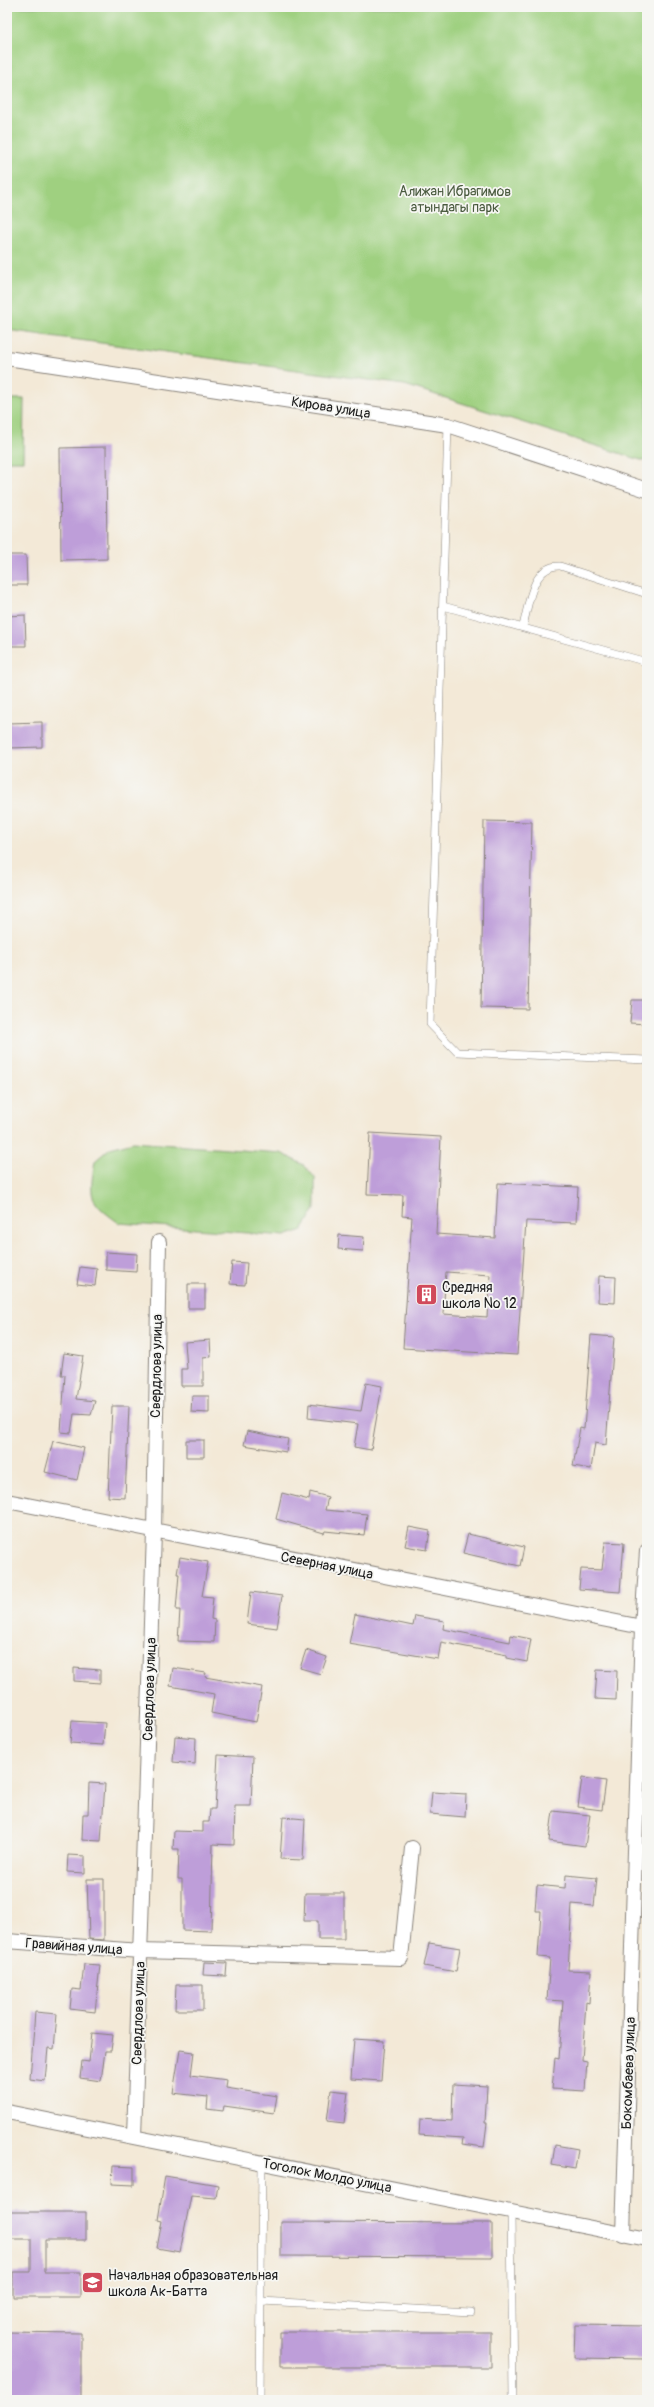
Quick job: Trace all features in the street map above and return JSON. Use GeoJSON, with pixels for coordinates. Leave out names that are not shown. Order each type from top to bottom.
{"type":"FeatureCollection","features":[{"type":"Feature","properties":{"kind":"street","name":"Кирова улица"},"geometry":{"type":"LineString","coordinates":[[7,358],[448,425],[647,490]]}},
{"type":"Feature","properties":{"kind":"street","name":"Свердлова улица"},"geometry":{"type":"LineString","coordinates":[[134,2137],[154,1532],[159,1242]]}},
{"type":"Feature","properties":{"kind":"street","name":"Северная улица"},"geometry":{"type":"LineString","coordinates":[[7,1501],[154,1532],[644,1627]]}},
{"type":"Feature","properties":{"kind":"street","name":"Бокомбаева улица"},"geometry":{"type":"LineString","coordinates":[[623,2235],[647,1551]]}},
{"type":"Feature","properties":{"kind":"street","name":"Гравийная улица"},"geometry":{"type":"LineString","coordinates":[[7,1941],[140,1951],[401,1958],[412,1848]]}},
{"type":"Feature","properties":{"kind":"street","name":"Тоголок Молдо улица"},"geometry":{"type":"LineString","coordinates":[[7,2112],[647,2239]]}},
{"type":"Feature","properties":{"kind":"lane"},"geometry":{"type":"LineString","coordinates":[[448,425],[430,1024],[457,1052],[647,1060]]}},
{"type":"Feature","properties":{"kind":"lane"},"geometry":{"type":"LineString","coordinates":[[523,626],[535,584],[541,572],[547,567],[560,566],[647,594]]}},
{"type":"Feature","properties":{"kind":"lane"},"geometry":{"type":"LineString","coordinates":[[442,606],[523,626],[647,662]]}},
{"type":"Feature","properties":{"kind":"lane"},"geometry":{"type":"LineString","coordinates":[[260,2400],[262,2162]]}},
{"type":"Feature","properties":{"kind":"lane"},"geometry":{"type":"LineString","coordinates":[[511,2212],[513,2400]]}},
{"type":"Feature","properties":{"kind":"lane"},"geometry":{"type":"LineString","coordinates":[[261,2302],[471,2312]]}},
{"type":"Feature","properties":{"kind":"green space","name":"Алижан Ибрагимов атындагы парк"},"geometry":{"type":"Polygon","coordinates":[[[7,7],[647,7],[647,462],[405,385],[7,330],[7,7]]]}},
{"type":"Feature","properties":{"kind":"green space"},"geometry":{"type":"Polygon","coordinates":[[[7,399],[24,399],[23,461],[7,461],[7,399]]]}},
{"type":"Feature","properties":{"kind":"green space"},"geometry":{"type":"Polygon","coordinates":[[[133,1142],[281,1153],[304,1165],[315,1178],[315,1209],[302,1230],[285,1236],[119,1223],[101,1209],[93,1197],[92,1183],[95,1161],[110,1148],[133,1142]]]}},
{"type":"Feature","properties":{"kind":"building"},"geometry":{"type":"Polygon","coordinates":[[[106,447],[107,559],[61,560],[60,448],[106,447]]]}},
{"type":"Feature","properties":{"kind":"building"},"geometry":{"type":"Polygon","coordinates":[[[7,555],[26,555],[27,585],[7,585],[7,555]]]}},
{"type":"Feature","properties":{"kind":"building"},"geometry":{"type":"Polygon","coordinates":[[[25,615],[26,646],[7,646],[7,616],[25,615]]]}},
{"type":"Feature","properties":{"kind":"building"},"geometry":{"type":"Polygon","coordinates":[[[42,722],[42,747],[9,748],[8,723],[42,722]]]}},
{"type":"Feature","properties":{"kind":"building"},"geometry":{"type":"Polygon","coordinates":[[[484,821],[532,822],[528,1009],[481,1008],[484,821]]]}},
{"type":"Feature","properties":{"kind":"building"},"geometry":{"type":"Polygon","coordinates":[[[632,1000],[647,1000],[647,1024],[630,1023],[632,1000]]]}},
{"type":"Feature","properties":{"kind":"building"},"geometry":{"type":"Polygon","coordinates":[[[370,1133],[441,1137],[436,1234],[495,1238],[498,1183],[578,1187],[576,1223],[526,1221],[517,1355],[403,1348],[412,1217],[402,1216],[403,1195],[367,1194],[370,1133]],[[446,1272],[443,1314],[487,1317],[490,1275],[446,1272]]]}},
{"type":"Feature","properties":{"kind":"building"},"geometry":{"type":"Polygon","coordinates":[[[339,1235],[364,1237],[363,1251],[338,1249],[339,1235]]]}},
{"type":"Feature","properties":{"kind":"building"},"geometry":{"type":"Polygon","coordinates":[[[106,1252],[137,1254],[136,1272],[106,1270],[106,1252]]]}},
{"type":"Feature","properties":{"kind":"building"},"geometry":{"type":"Polygon","coordinates":[[[232,1262],[247,1263],[245,1285],[230,1284],[232,1262]]]}},
{"type":"Feature","properties":{"kind":"building"},"geometry":{"type":"Polygon","coordinates":[[[80,1267],[97,1269],[95,1286],[77,1284],[80,1267]]]}},
{"type":"Feature","properties":{"kind":"building"},"geometry":{"type":"Polygon","coordinates":[[[599,1276],[616,1277],[615,1303],[598,1302],[599,1276]]]}},
{"type":"Feature","properties":{"kind":"building"},"geometry":{"type":"Polygon","coordinates":[[[188,1284],[205,1284],[205,1308],[188,1308],[188,1284]]]}},
{"type":"Feature","properties":{"kind":"building"},"geometry":{"type":"Polygon","coordinates":[[[591,1335],[614,1337],[606,1445],[595,1443],[591,1469],[573,1466],[580,1428],[584,1429],[591,1335]]]}},
{"type":"Feature","properties":{"kind":"building"},"geometry":{"type":"Polygon","coordinates":[[[210,1340],[211,1357],[203,1358],[203,1386],[181,1386],[181,1369],[187,1369],[185,1342],[210,1340]]]}},
{"type":"Feature","properties":{"kind":"building"},"geometry":{"type":"Polygon","coordinates":[[[64,1353],[83,1356],[76,1399],[95,1401],[91,1415],[74,1414],[71,1433],[61,1432],[65,1375],[61,1375],[64,1353]]]}},
{"type":"Feature","properties":{"kind":"building"},"geometry":{"type":"Polygon","coordinates":[[[366,1383],[382,1386],[371,1450],[354,1447],[358,1424],[308,1418],[309,1404],[361,1411],[366,1383]]]}},
{"type":"Feature","properties":{"kind":"building"},"geometry":{"type":"Polygon","coordinates":[[[192,1396],[209,1396],[209,1413],[191,1412],[192,1396]]]}},
{"type":"Feature","properties":{"kind":"building"},"geometry":{"type":"Polygon","coordinates":[[[112,1406],[129,1406],[125,1498],[108,1497],[112,1406]]]}},
{"type":"Feature","properties":{"kind":"building"},"geometry":{"type":"Polygon","coordinates":[[[247,1431],[288,1439],[286,1452],[244,1445],[247,1431]]]}},
{"type":"Feature","properties":{"kind":"building"},"geometry":{"type":"Polygon","coordinates":[[[186,1440],[204,1440],[204,1457],[186,1457],[186,1440]]]}},
{"type":"Feature","properties":{"kind":"building"},"geometry":{"type":"Polygon","coordinates":[[[53,1441],[84,1448],[77,1480],[45,1472],[53,1441]]]}},
{"type":"Feature","properties":{"kind":"building"},"geometry":{"type":"Polygon","coordinates":[[[310,1492],[328,1497],[325,1510],[367,1514],[364,1535],[325,1531],[324,1533],[276,1519],[282,1493],[309,1500],[310,1492]]]}},
{"type":"Feature","properties":{"kind":"building"},"geometry":{"type":"Polygon","coordinates":[[[409,1527],[430,1531],[427,1550],[405,1546],[409,1527]]]}},
{"type":"Feature","properties":{"kind":"building"},"geometry":{"type":"Polygon","coordinates":[[[468,1534],[524,1547],[520,1566],[463,1553],[468,1534]]]}},
{"type":"Feature","properties":{"kind":"building"},"geometry":{"type":"Polygon","coordinates":[[[605,1542],[624,1543],[620,1592],[579,1589],[581,1569],[602,1570],[605,1542]]]}},
{"type":"Feature","properties":{"kind":"building"},"geometry":{"type":"Polygon","coordinates":[[[180,1557],[208,1562],[202,1596],[213,1597],[211,1619],[215,1620],[214,1642],[178,1641],[180,1610],[176,1610],[179,1574],[177,1574],[180,1557]]]}},
{"type":"Feature","properties":{"kind":"building"},"geometry":{"type":"Polygon","coordinates":[[[251,1592],[282,1596],[277,1628],[247,1624],[251,1592]]]}},
{"type":"Feature","properties":{"kind":"building"},"geometry":{"type":"Polygon","coordinates":[[[355,1614],[413,1626],[415,1616],[444,1621],[443,1629],[510,1642],[511,1635],[531,1639],[527,1662],[507,1658],[507,1655],[441,1642],[438,1659],[349,1644],[355,1614]]]}},
{"type":"Feature","properties":{"kind":"building"},"geometry":{"type":"Polygon","coordinates":[[[306,1650],[327,1657],[321,1674],[300,1668],[306,1650]]]}},
{"type":"Feature","properties":{"kind":"building"},"geometry":{"type":"Polygon","coordinates":[[[74,1668],[100,1670],[100,1683],[74,1681],[74,1668]]]}},
{"type":"Feature","properties":{"kind":"building"},"geometry":{"type":"Polygon","coordinates":[[[173,1668],[206,1673],[205,1677],[262,1687],[256,1722],[211,1713],[214,1694],[170,1686],[173,1668]]]}},
{"type":"Feature","properties":{"kind":"building"},"geometry":{"type":"Polygon","coordinates":[[[597,1670],[617,1671],[616,1700],[595,1699],[597,1670]]]}},
{"type":"Feature","properties":{"kind":"building"},"geometry":{"type":"Polygon","coordinates":[[[72,1721],[105,1723],[103,1745],[70,1743],[72,1721]]]}},
{"type":"Feature","properties":{"kind":"building"},"geometry":{"type":"Polygon","coordinates":[[[175,1736],[196,1738],[195,1764],[173,1762],[175,1736]]]}},
{"type":"Feature","properties":{"kind":"building"},"geometry":{"type":"Polygon","coordinates":[[[218,1755],[253,1757],[251,1806],[235,1806],[234,1845],[213,1844],[211,1931],[182,1930],[182,1879],[178,1879],[179,1849],[173,1849],[174,1831],[203,1832],[203,1822],[209,1822],[210,1809],[215,1809],[218,1755]]]}},
{"type":"Feature","properties":{"kind":"building"},"geometry":{"type":"Polygon","coordinates":[[[582,1778],[606,1781],[602,1810],[578,1807],[582,1778]]]}},
{"type":"Feature","properties":{"kind":"building"},"geometry":{"type":"Polygon","coordinates":[[[89,1783],[105,1784],[101,1841],[82,1840],[83,1814],[88,1814],[89,1783]]]}},
{"type":"Feature","properties":{"kind":"building"},"geometry":{"type":"Polygon","coordinates":[[[432,1792],[466,1794],[465,1817],[430,1814],[432,1792]]]}},
{"type":"Feature","properties":{"kind":"building"},"geometry":{"type":"Polygon","coordinates":[[[553,1811],[590,1815],[585,1846],[549,1841],[553,1811]]]}},
{"type":"Feature","properties":{"kind":"building"},"geometry":{"type":"Polygon","coordinates":[[[283,1817],[305,1819],[303,1860],[280,1859],[283,1817]]]}},
{"type":"Feature","properties":{"kind":"building"},"geometry":{"type":"Polygon","coordinates":[[[68,1855],[85,1856],[85,1873],[67,1872],[68,1855]]]}},
{"type":"Feature","properties":{"kind":"building"},"geometry":{"type":"Polygon","coordinates":[[[566,1875],[597,1878],[594,1906],[572,1904],[568,1970],[591,1971],[589,2003],[586,2002],[582,2060],[587,2061],[585,2091],[552,2089],[555,2058],[559,2059],[563,2001],[547,2000],[550,1958],[538,1957],[541,1911],[535,1911],[537,1885],[565,1888],[566,1875]]]}},
{"type":"Feature","properties":{"kind":"building"},"geometry":{"type":"Polygon","coordinates":[[[87,1879],[104,1879],[104,1940],[89,1939],[87,1879]]]}},
{"type":"Feature","properties":{"kind":"building"},"geometry":{"type":"Polygon","coordinates":[[[305,1893],[344,1893],[344,1939],[318,1939],[318,1921],[304,1921],[305,1893]]]}},
{"type":"Feature","properties":{"kind":"building"},"geometry":{"type":"Polygon","coordinates":[[[429,1943],[460,1948],[456,1972],[424,1966],[429,1943]]]}},
{"type":"Feature","properties":{"kind":"building"},"geometry":{"type":"Polygon","coordinates":[[[204,1962],[227,1963],[226,1976],[203,1975],[204,1962]]]}},
{"type":"Feature","properties":{"kind":"building"},"geometry":{"type":"Polygon","coordinates":[[[84,1964],[100,1965],[95,2012],[70,2009],[72,1989],[81,1990],[84,1964]]]}},
{"type":"Feature","properties":{"kind":"building"},"geometry":{"type":"Polygon","coordinates":[[[176,1985],[203,1985],[203,2010],[175,2010],[176,1985]]]}},
{"type":"Feature","properties":{"kind":"building"},"geometry":{"type":"Polygon","coordinates":[[[35,2012],[57,2014],[54,2049],[48,2048],[45,2081],[30,2079],[35,2012]]]}},
{"type":"Feature","properties":{"kind":"building"},"geometry":{"type":"Polygon","coordinates":[[[92,2033],[113,2035],[111,2051],[105,2051],[101,2081],[80,2078],[82,2061],[89,2062],[92,2033]]]}},
{"type":"Feature","properties":{"kind":"building"},"geometry":{"type":"Polygon","coordinates":[[[354,2039],[384,2041],[381,2081],[351,2079],[354,2039]]]}},
{"type":"Feature","properties":{"kind":"building"},"geometry":{"type":"Polygon","coordinates":[[[180,2050],[194,2052],[191,2075],[227,2080],[226,2088],[277,2096],[274,2113],[224,2106],[223,2111],[207,2109],[208,2097],[173,2093],[180,2050]]]}},
{"type":"Feature","properties":{"kind":"building"},"geometry":{"type":"Polygon","coordinates":[[[453,2084],[487,2086],[485,2123],[487,2123],[484,2147],[462,2144],[463,2138],[419,2135],[420,2119],[452,2121],[453,2084]]]}},
{"type":"Feature","properties":{"kind":"building"},"geometry":{"type":"Polygon","coordinates":[[[331,2090],[348,2092],[344,2123],[327,2121],[331,2090]]]}},
{"type":"Feature","properties":{"kind":"building"},"geometry":{"type":"Polygon","coordinates":[[[555,2145],[578,2149],[575,2169],[552,2165],[555,2145]]]}},
{"type":"Feature","properties":{"kind":"building"},"geometry":{"type":"Polygon","coordinates":[[[113,2166],[134,2167],[134,2185],[112,2184],[113,2166]]]}},
{"type":"Feature","properties":{"kind":"building"},"geometry":{"type":"Polygon","coordinates":[[[165,2176],[218,2185],[216,2198],[191,2196],[180,2252],[157,2248],[162,2221],[158,2220],[165,2176]]]}},
{"type":"Feature","properties":{"kind":"building"},"geometry":{"type":"Polygon","coordinates":[[[7,2212],[86,2212],[86,2240],[45,2240],[45,2272],[81,2272],[81,2297],[13,2297],[13,2272],[31,2272],[31,2239],[7,2239],[7,2212]]]}},
{"type":"Feature","properties":{"kind":"building"},"geometry":{"type":"Polygon","coordinates":[[[281,2222],[492,2223],[492,2257],[281,2256],[281,2222]]]}},
{"type":"Feature","properties":{"kind":"building"},"geometry":{"type":"Polygon","coordinates":[[[575,2325],[647,2326],[647,2359],[574,2358],[575,2325]]]}},
{"type":"Feature","properties":{"kind":"building"},"geometry":{"type":"Polygon","coordinates":[[[7,2332],[81,2333],[81,2400],[7,2400],[7,2332]]]}},
{"type":"Feature","properties":{"kind":"building"},"geometry":{"type":"Polygon","coordinates":[[[280,2332],[491,2332],[491,2367],[280,2367],[280,2332]]]}},
{"type":"Feature","properties":{"kind":"place","name":"Средняя школа № 12"},"geometry":{"type":"Point","coordinates":[426,1295]}},
{"type":"Feature","properties":{"kind":"place","name":"Начальная образовательная школа Ак-Батта"},"geometry":{"type":"Point","coordinates":[92,2283]}}]}
